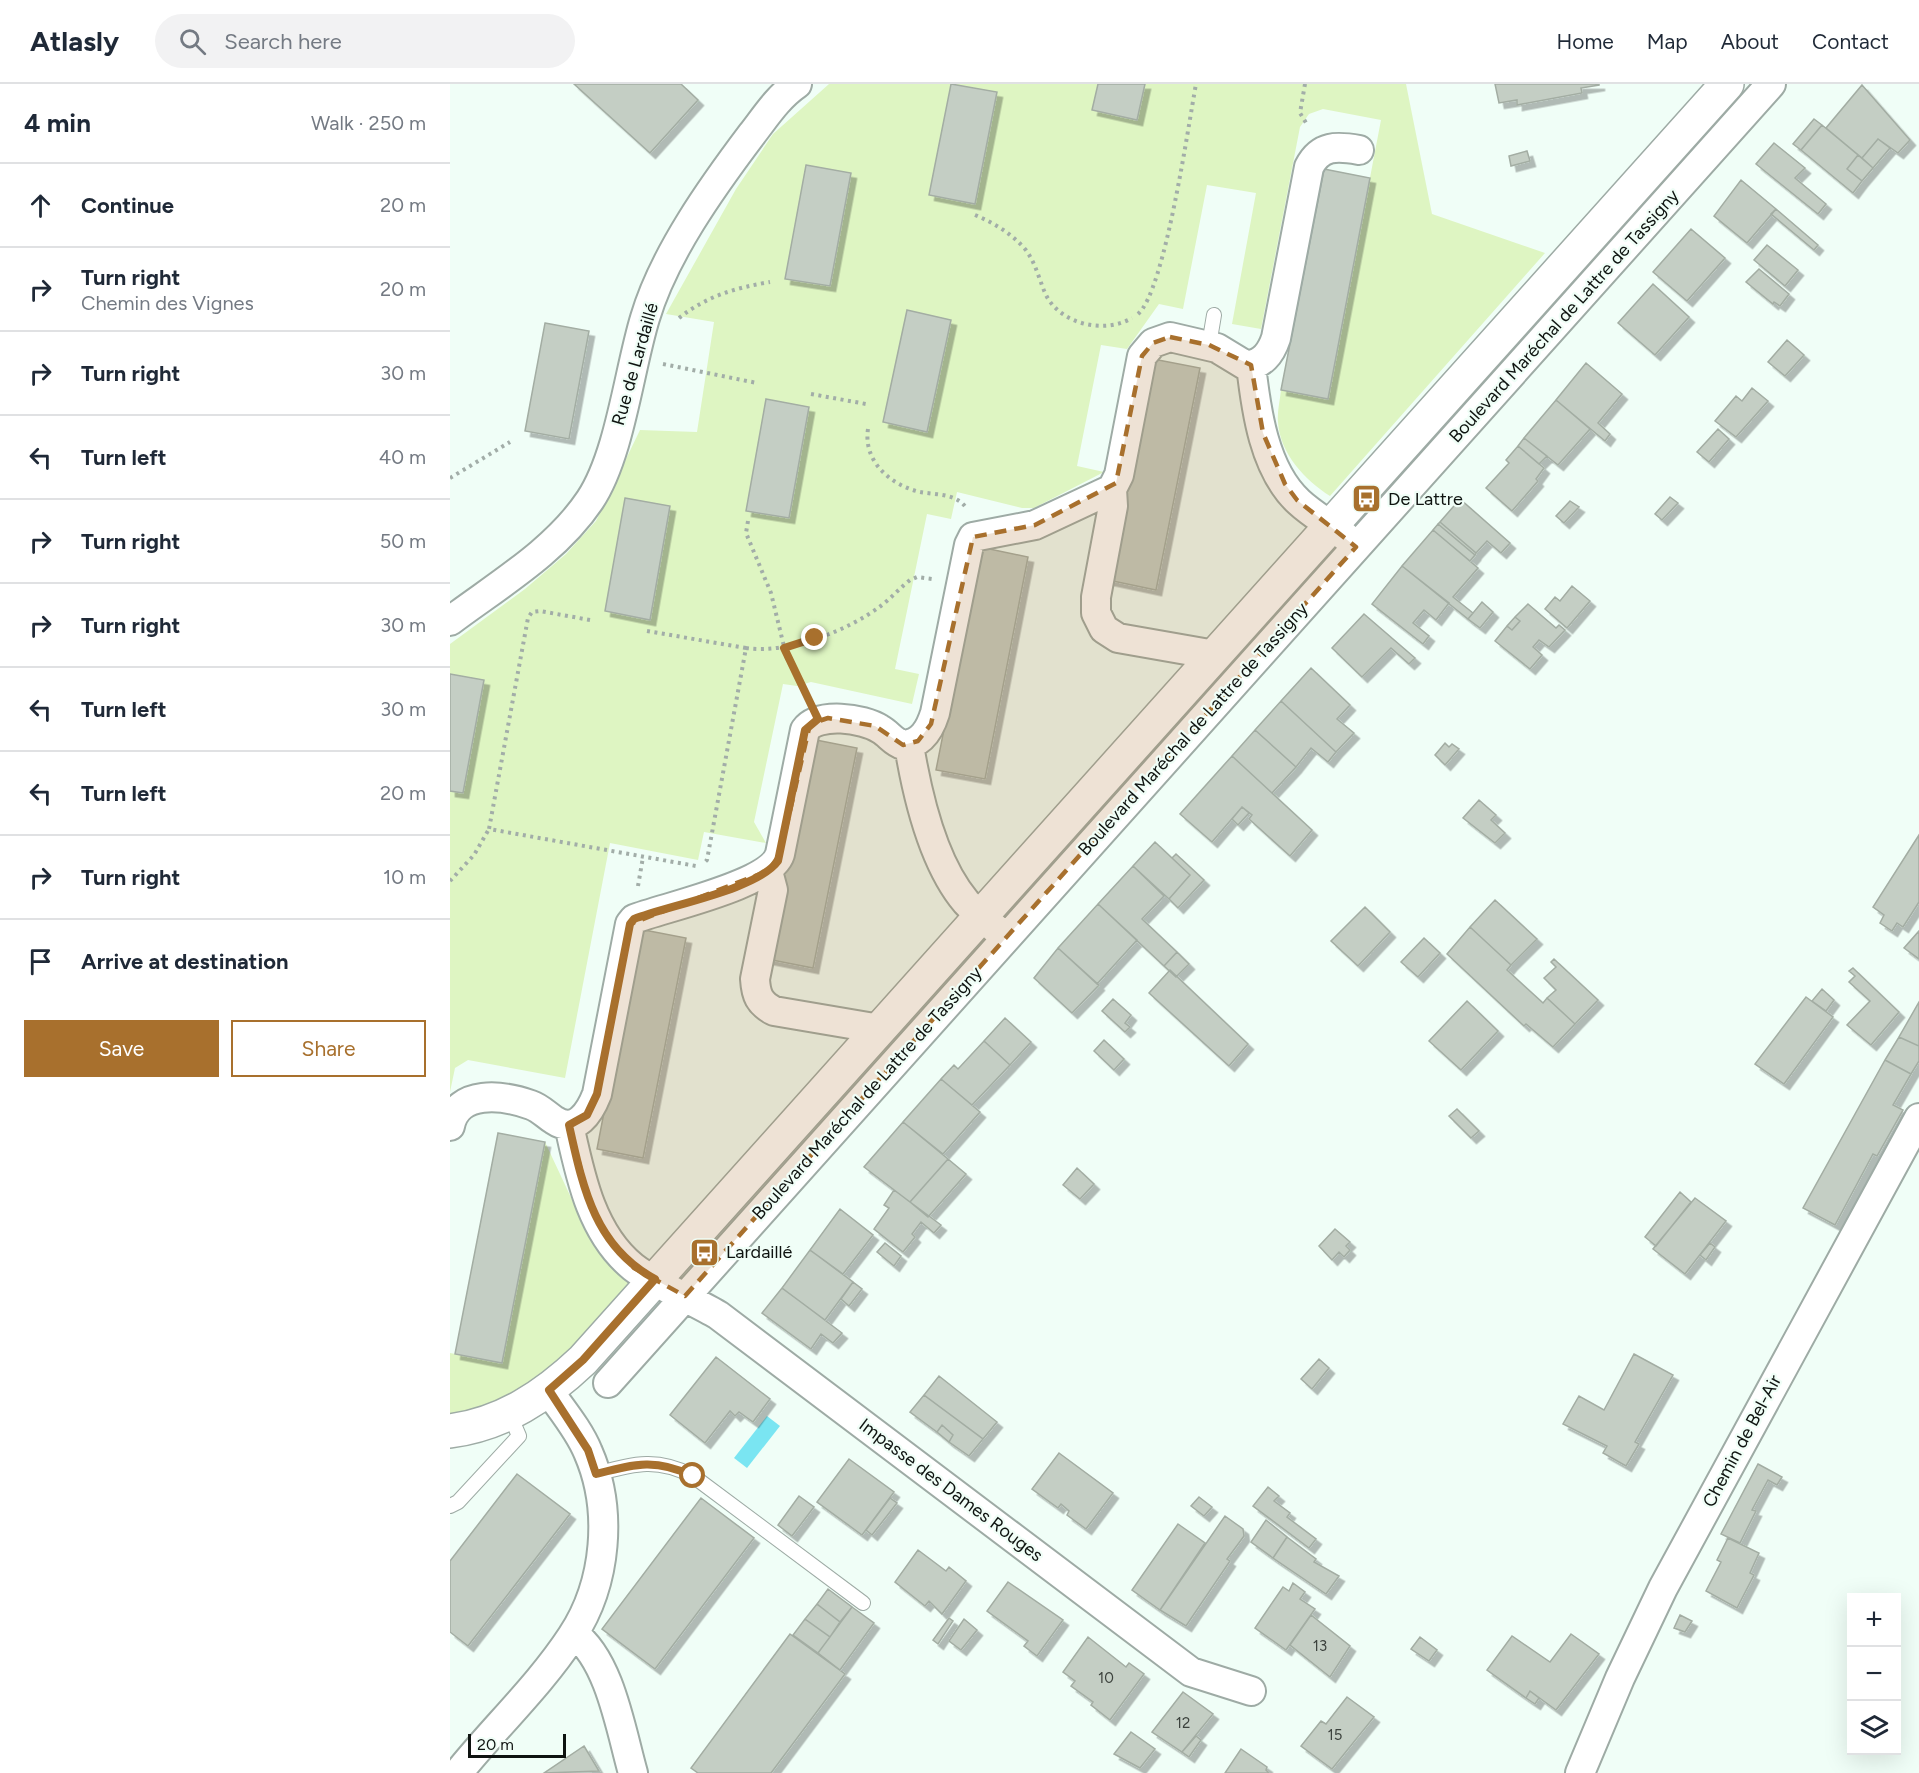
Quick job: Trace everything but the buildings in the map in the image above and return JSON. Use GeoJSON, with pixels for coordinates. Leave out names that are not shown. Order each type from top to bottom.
{"type":"FeatureCollection","features":[{"type":"Feature","properties":{"kind":"street","name":"Boulevard Maréchal de Lattre de Tassigny"},"geometry":{"type":"LineString","coordinates":[[455,1431],[510,1414],[549,1390],[583,1360],[1727,84]]}},
{"type":"Feature","properties":{"kind":"street","name":"Boulevard Maréchal de Lattre de Tassigny"},"geometry":{"type":"LineString","coordinates":[[608,1383],[1772,84]]}},
{"type":"Feature","properties":{"kind":"street","name":"Rue de Lardaillé"},"geometry":{"type":"LineString","coordinates":[[450,621],[554,542],[590,500],[606,468],[646,316],[664,272],[685,234],[784,87]]}},
{"type":"Feature","properties":{"kind":"street"},"geometry":{"type":"LineString","coordinates":[[1356,547],[1332,525],[1297,500],[1285,484],[1263,433],[1251,365],[1268,356],[1276,338],[1309,167],[1322,150],[1340,146],[1359,150]]}},
{"type":"Feature","properties":{"kind":"street","name":"Boulevard Maréchal de Lattre de Tassigny"},"geometry":{"type":"LineString","coordinates":[[1215,655],[1119,638],[1104,629],[1096,614],[1096,597],[1113,506],[1112,489],[1119,475],[1145,351],[1153,343],[1164,338],[1209,345],[1224,351],[1237,362],[1251,365]]}},
{"type":"Feature","properties":{"kind":"street"},"geometry":{"type":"LineString","coordinates":[[450,1126],[452,1115],[464,1102],[484,1097],[530,1104],[561,1124],[569,1125],[587,1115],[597,1094],[630,924],[634,919],[697,900],[768,871],[778,861],[805,730],[818,719],[828,718],[875,726],[897,743],[909,745],[926,734],[935,713],[969,545],[977,535],[1035,525],[1112,489]]}},
{"type":"Feature","properties":{"kind":"street"},"geometry":{"type":"LineString","coordinates":[[909,745],[920,798],[942,861],[962,896],[1006,938]]}},
{"type":"Feature","properties":{"kind":"street","name":"Boulevard Maréchal de Lattre de Tassigny"},"geometry":{"type":"LineString","coordinates":[[768,871],[773,890],[755,979],[756,993],[762,1004],[774,1011],[880,1029]]}},
{"type":"Feature","properties":{"kind":"street","name":"Chemin de Bel-Air"},"geometry":{"type":"LineString","coordinates":[[1580,1773],[1620,1678],[1663,1588],[1919,1118]]}},
{"type":"Feature","properties":{"kind":"street"},"geometry":{"type":"LineString","coordinates":[[569,1125],[584,1186],[604,1233],[634,1268],[655,1279]]}},
{"type":"Feature","properties":{"kind":"street","name":"Impasse des Dames Rouges"},"geometry":{"type":"LineString","coordinates":[[655,1279],[718,1315],[1191,1672],[1251,1691]]}},
{"type":"Feature","properties":{"kind":"street"},"geometry":{"type":"LineString","coordinates":[[459,1773],[574,1634],[596,1577],[602,1550],[604,1522],[596,1474],[588,1450],[549,1390]]}},
{"type":"Feature","properties":{"kind":"street"},"geometry":{"type":"LineString","coordinates":[[574,1634],[586,1643],[600,1666],[633,1773]]}},
{"type":"Feature","properties":{"kind":"lane"},"geometry":{"type":"LineString","coordinates":[[1209,345],[1214,315]]}},
{"type":"Feature","properties":{"kind":"lane"},"geometry":{"type":"LineString","coordinates":[[450,1506],[458,1502],[519,1436],[510,1414]]}},
{"type":"Feature","properties":{"kind":"lane"},"geometry":{"type":"LineString","coordinates":[[596,1474],[637,1463],[661,1464],[693,1476],[863,1603]]}},
{"type":"Feature","properties":{"kind":"path"},"geometry":{"type":"LineString","coordinates":[[975,215],[998,226],[1017,241],[1033,262],[1047,297],[1070,319],[1106,326],[1136,316],[1150,299],[1162,258],[1196,84]]}},
{"type":"Feature","properties":{"kind":"path"},"geometry":{"type":"LineString","coordinates":[[1305,84],[1300,113],[1322,150]]}},
{"type":"Feature","properties":{"kind":"path"},"geometry":{"type":"LineString","coordinates":[[675,321],[702,300],[743,286],[770,282]]}},
{"type":"Feature","properties":{"kind":"path"},"geometry":{"type":"LineString","coordinates":[[635,356],[695,372],[757,383]]}},
{"type":"Feature","properties":{"kind":"path"},"geometry":{"type":"LineString","coordinates":[[811,394],[866,404]]}},
{"type":"Feature","properties":{"kind":"path"},"geometry":{"type":"LineString","coordinates":[[868,429],[866,440],[869,452],[880,470],[910,488],[961,501],[966,506],[977,535]]}},
{"type":"Feature","properties":{"kind":"path"},"geometry":{"type":"LineString","coordinates":[[450,478],[510,442]]}},
{"type":"Feature","properties":{"kind":"path"},"geometry":{"type":"LineString","coordinates":[[748,521],[746,533],[773,601],[784,648],[818,719]]}},
{"type":"Feature","properties":{"kind":"path"},"geometry":{"type":"LineString","coordinates":[[648,631],[762,650],[784,648],[854,622],[882,605],[903,585],[918,577],[960,585]]}},
{"type":"Feature","properties":{"kind":"path"},"geometry":{"type":"LineString","coordinates":[[450,881],[462,870],[489,829],[528,618],[532,612],[540,611],[590,620]]}},
{"type":"Feature","properties":{"kind":"path"},"geometry":{"type":"LineString","coordinates":[[489,829],[694,867],[702,866],[707,860],[746,648]]}},
{"type":"Feature","properties":{"kind":"highlighted area"},"geometry":{"type":"Polygon","coordinates":[[[1170,337],[1209,345],[1251,365],[1263,433],[1285,484],[1297,500],[1356,547],[685,1296],[634,1268],[605,1233],[588,1197],[569,1125],[587,1115],[597,1094],[630,924],[768,871],[780,854],[810,724],[828,718],[875,726],[903,745],[918,741],[931,724],[973,537],[1035,525],[1116,483],[1142,356],[1153,343],[1170,337]]]}},
{"type":"Feature","properties":{"kind":"green space"},"geometry":{"type":"Polygon","coordinates":[[[829,84],[1406,84],[1432,214],[1545,253],[1330,496],[1303,474],[1283,445],[1278,418],[1281,390],[1328,398],[1381,120],[1323,109],[1309,114],[1300,127],[1261,329],[1232,324],[1256,193],[1207,185],[1183,309],[1159,304],[1127,349],[1101,345],[1077,466],[1104,472],[1034,508],[1022,508],[957,492],[951,519],[927,514],[895,669],[919,674],[912,704],[811,682],[797,686],[783,684],[754,822],[766,843],[704,832],[698,860],[610,843],[565,1078],[468,1060],[455,1068],[450,1092],[450,644],[525,589],[566,554],[596,521],[640,430],[697,432],[714,322],[666,314],[736,189],[773,134],[829,84]]]}},
{"type":"Feature","properties":{"kind":"green space"},"geometry":{"type":"Polygon","coordinates":[[[545,1142],[589,1236],[608,1262],[634,1285],[577,1349],[502,1404],[450,1417],[450,1353],[502,1363],[545,1142]]]}},
{"type":"Feature","properties":{"kind":"water"},"geometry":{"type":"Polygon","coordinates":[[[767,1416],[780,1426],[747,1468],[734,1458],[767,1416]]]}},
{"type":"Feature","properties":{"kind":"place","name":"De Lattre"},"geometry":{"type":"Point","coordinates":[1367,499]}},
{"type":"Feature","properties":{"kind":"place","name":"Lardaillé"},"geometry":{"type":"Point","coordinates":[705,1252]}},
{"type":"Feature","properties":{"kind":"route"},"geometry":{"type":"LineString","coordinates":[[693,1476],[661,1464],[637,1463],[596,1474],[588,1450],[549,1390],[583,1360],[655,1279],[634,1268],[604,1233],[588,1197],[569,1125],[579,1122],[587,1115],[597,1094],[630,924],[634,919],[697,900],[756,877],[768,871],[778,861],[805,730],[810,723],[818,719],[803,683],[787,659],[784,648],[815,638]]}}]}
